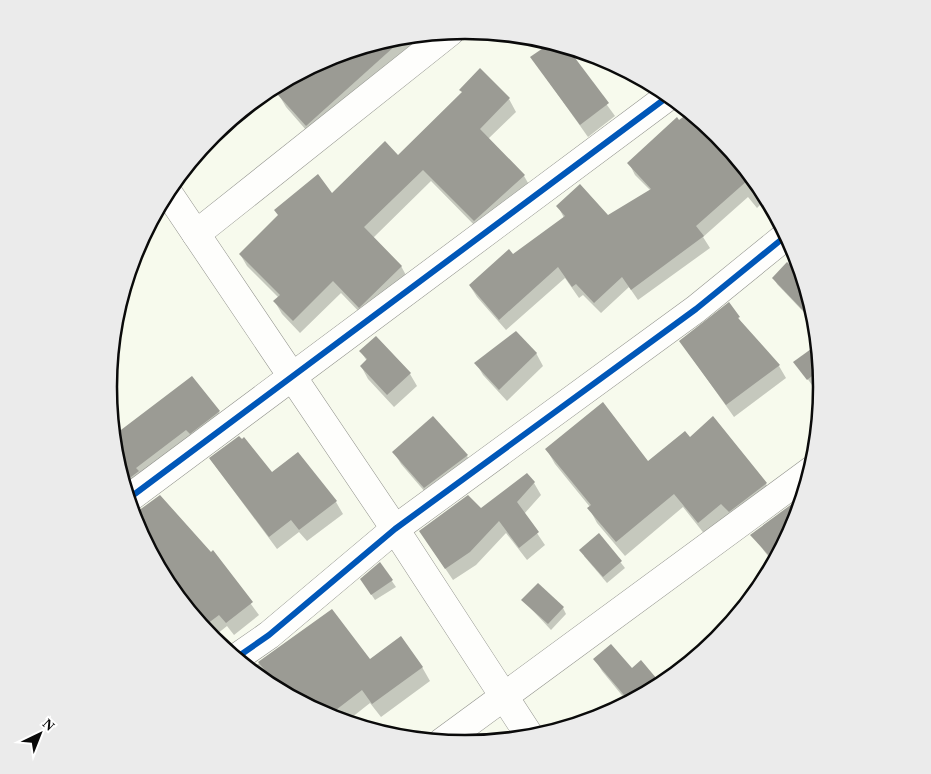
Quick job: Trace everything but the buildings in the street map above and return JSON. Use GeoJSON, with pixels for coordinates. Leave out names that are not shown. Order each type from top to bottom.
{"type":"FeatureCollection","features":[{"type":"Feature","properties":{"kind":"street"},"geometry":{"type":"LineString","coordinates":[[196,234],[441,39]]}},
{"type":"Feature","properties":{"kind":"street"},"geometry":{"type":"LineString","coordinates":[[134,494],[663,100]]}},
{"type":"Feature","properties":{"kind":"street"},"geometry":{"type":"LineString","coordinates":[[173,199],[395,528],[526,730]]}},
{"type":"Feature","properties":{"kind":"street"},"geometry":{"type":"LineString","coordinates":[[242,654],[269,635],[395,528],[696,309],[781,240]]}},
{"type":"Feature","properties":{"kind":"street"},"geometry":{"type":"LineString","coordinates":[[452,735],[802,478]]}},
{"type":"Feature","properties":{"kind":"cycle path"},"geometry":{"type":"LineString","coordinates":[[134,494],[663,100]]}},
{"type":"Feature","properties":{"kind":"cycle path"},"geometry":{"type":"LineString","coordinates":[[242,654],[269,635],[395,529],[696,309],[781,240]]}}]}
